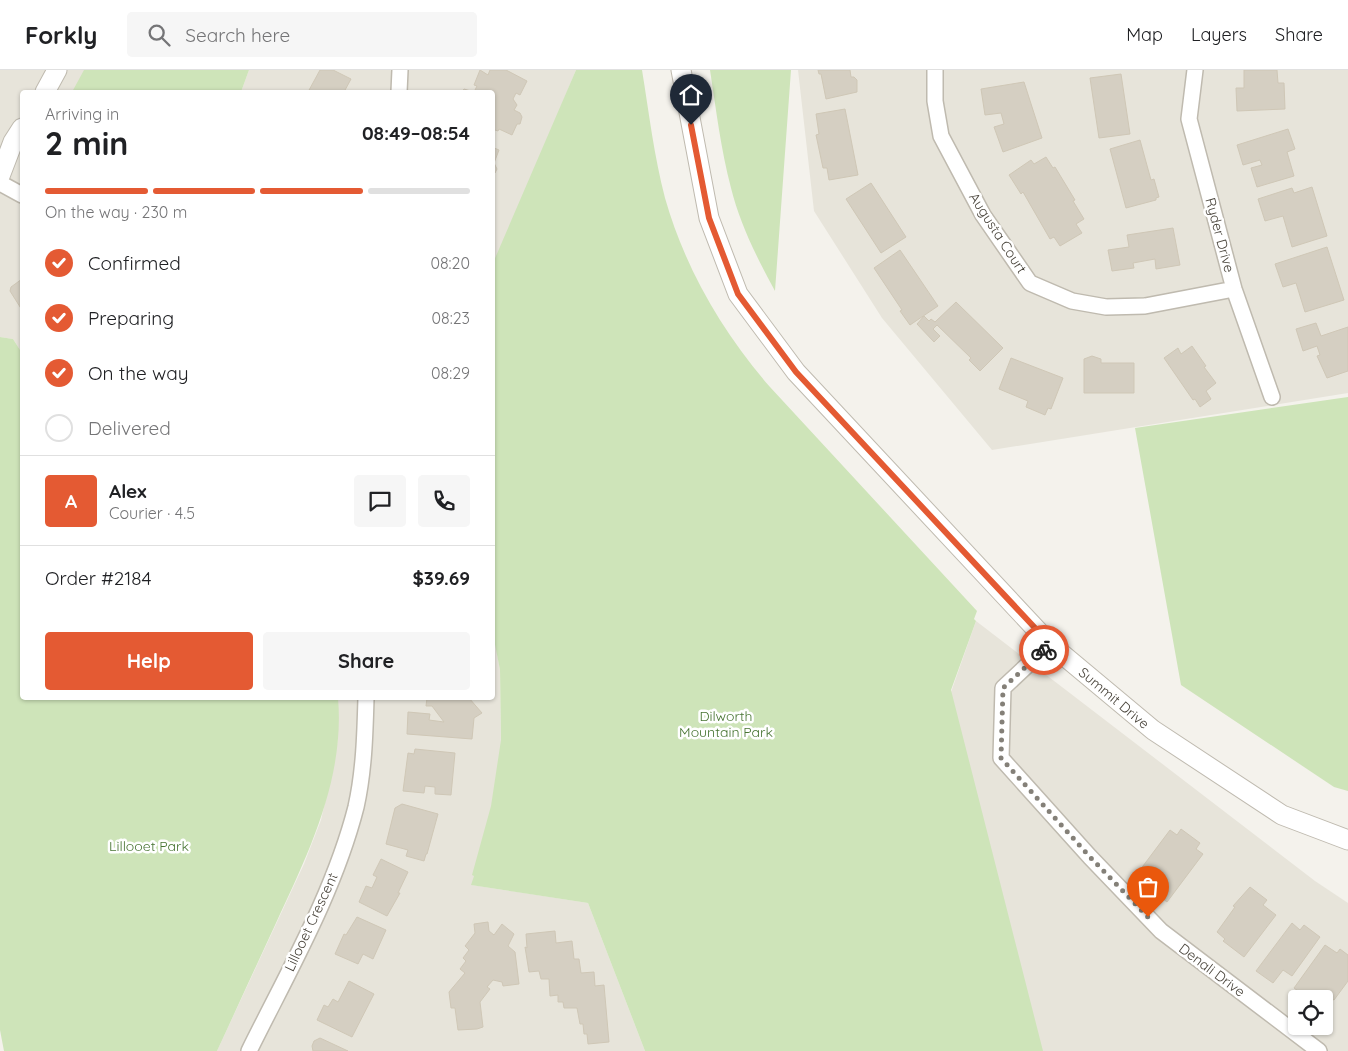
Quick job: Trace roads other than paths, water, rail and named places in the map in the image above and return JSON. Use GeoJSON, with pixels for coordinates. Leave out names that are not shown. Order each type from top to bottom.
{"type":"FeatureCollection","features":[{"type":"Feature","properties":{"kind":"street"},"geometry":{"type":"LineString","coordinates":[[46,90],[57,70]]}},
{"type":"Feature","properties":{"kind":"street"},"geometry":{"type":"LineString","coordinates":[[399,90],[400,70]]}},
{"type":"Feature","properties":{"kind":"street","name":"Summit Drive"},"geometry":{"type":"LineString","coordinates":[[681,70],[709,218],[738,294],[796,372],[1050,644],[1154,730],[1274,810],[1282,815],[1348,840]]}},
{"type":"Feature","properties":{"kind":"street","name":"Augusta Court"},"geometry":{"type":"LineString","coordinates":[[935,70],[935,101],[941,136],[983,215],[1030,283],[1072,301],[1106,307],[1145,306],[1234,289]]}},
{"type":"Feature","properties":{"kind":"street","name":"Ryder Drive"},"geometry":{"type":"LineString","coordinates":[[1195,70],[1189,119],[1234,289],[1272,397]]}},
{"type":"Feature","properties":{"kind":"street"},"geometry":{"type":"LineString","coordinates":[[0,176],[13,142],[20,131]]}},
{"type":"Feature","properties":{"kind":"street"},"geometry":{"type":"LineString","coordinates":[[0,183],[20,194]]}},
{"type":"Feature","properties":{"kind":"street","name":"Denali Drive"},"geometry":{"type":"LineString","coordinates":[[1050,644],[1003,688],[1001,758],[1090,857],[1161,931],[1319,1051]]}},
{"type":"Feature","properties":{"kind":"street","name":"Lillooet Crescent"},"geometry":{"type":"LineString","coordinates":[[249,1051],[331,885],[356,807],[365,744],[366,700]]}},
{"type":"Feature","properties":{"kind":"park label","name":"Dilworth Mountain Park"},"geometry":{"type":"Point","coordinates":[726,724]}},
{"type":"Feature","properties":{"kind":"park label","name":"Lillooet Park"},"geometry":{"type":"Point","coordinates":[149,846]}}]}
